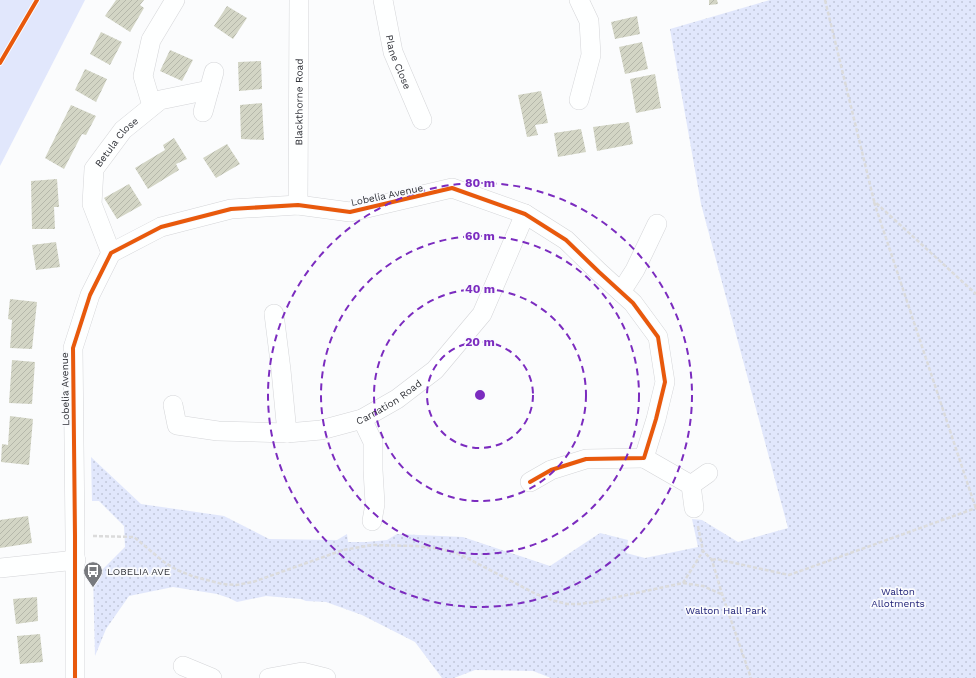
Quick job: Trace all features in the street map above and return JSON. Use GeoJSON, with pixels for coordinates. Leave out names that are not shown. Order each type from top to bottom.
{"type":"FeatureCollection","features":[{"type":"Feature","properties":{"kind":"street"},"geometry":{"type":"LineString","coordinates":[[152,106],[143,76],[151,40],[175,0]]}},
{"type":"Feature","properties":{"kind":"street","name":"Blackthorne Road"},"geometry":{"type":"LineString","coordinates":[[298,205],[299,0]]}},
{"type":"Feature","properties":{"kind":"street","name":"Plane Close"},"geometry":{"type":"LineString","coordinates":[[383,0],[393,52],[422,120]]}},
{"type":"Feature","properties":{"kind":"street"},"geometry":{"type":"LineString","coordinates":[[579,0],[589,21],[591,55],[580,100]]}},
{"type":"Feature","properties":{"kind":"street"},"geometry":{"type":"LineString","coordinates":[[202,112],[214,72]]}},
{"type":"Feature","properties":{"kind":"street","name":"Betula Close"},"geometry":{"type":"LineString","coordinates":[[111,253],[92,204],[94,169],[122,130],[160,100],[209,90]]}},
{"type":"Feature","properties":{"kind":"street","name":"Lobelia Avenue"},"geometry":{"type":"LineString","coordinates":[[75,678],[76,560],[73,348],[90,295],[111,253],[161,226],[231,209],[298,205],[350,212],[452,188],[525,214],[566,240],[598,272],[633,302],[658,337],[665,382],[644,458]]}},
{"type":"Feature","properties":{"kind":"street","name":"Carnation Road"},"geometry":{"type":"LineString","coordinates":[[173,405],[177,425],[218,432],[286,433],[321,430],[362,419],[397,399],[435,370],[482,314],[525,214]]}},
{"type":"Feature","properties":{"kind":"street"},"geometry":{"type":"LineString","coordinates":[[621,292],[635,270],[657,224]]}},
{"type":"Feature","properties":{"kind":"street"},"geometry":{"type":"LineString","coordinates":[[274,314],[281,370],[286,433]]}},
{"type":"Feature","properties":{"kind":"street"},"geometry":{"type":"LineString","coordinates":[[362,419],[373,442],[375,504],[372,521]]}},
{"type":"Feature","properties":{"kind":"street"},"geometry":{"type":"LineString","coordinates":[[530,482],[551,470],[586,459],[644,458],[691,485]]}},
{"type":"Feature","properties":{"kind":"street"},"geometry":{"type":"LineString","coordinates":[[691,485],[708,473]]}},
{"type":"Feature","properties":{"kind":"street"},"geometry":{"type":"LineString","coordinates":[[691,485],[694,508]]}},
{"type":"Feature","properties":{"kind":"street"},"geometry":{"type":"LineString","coordinates":[[0,568],[76,560]]}},
{"type":"Feature","properties":{"kind":"street"},"geometry":{"type":"LineString","coordinates":[[183,666],[212,678]]}},
{"type":"Feature","properties":{"kind":"street"},"geometry":{"type":"LineString","coordinates":[[269,678],[302,672],[326,678]]}},
{"type":"Feature","properties":{"kind":"path"},"geometry":{"type":"LineString","coordinates":[[712,560],[716,559],[790,575],[976,508],[874,201],[825,0]]}},
{"type":"Feature","properties":{"kind":"path"},"geometry":{"type":"LineString","coordinates":[[874,201],[976,294]]}},
{"type":"Feature","properties":{"kind":"path"},"geometry":{"type":"LineString","coordinates":[[694,508],[703,550],[712,560],[751,678]]}},
{"type":"Feature","properties":{"kind":"path"},"geometry":{"type":"LineString","coordinates":[[75,536],[134,537],[164,562],[177,570],[192,576],[222,584],[253,582],[343,550],[372,545],[398,545],[441,549],[456,553],[536,594],[567,604],[594,602],[683,583],[703,586],[722,594]]}},
{"type":"Feature","properties":{"kind":"path"},"geometry":{"type":"LineString","coordinates":[[683,583],[703,550]]}},
{"type":"Feature","properties":{"kind":"green space"},"geometry":{"type":"Polygon","coordinates":[[[0,0],[85,0],[0,166],[0,0]]]}},
{"type":"Feature","properties":{"kind":"green space"},"geometry":{"type":"Polygon","coordinates":[[[770,0],[976,0],[976,678],[551,678],[533,671],[475,670],[454,678],[442,678],[415,642],[362,615],[326,602],[266,596],[237,602],[217,594],[173,587],[129,596],[106,629],[95,656],[93,574],[99,573],[125,547],[124,526],[99,501],[92,501],[91,457],[141,504],[224,516],[269,539],[337,540],[347,534],[348,542],[387,540],[397,534],[463,537],[550,566],[600,533],[628,540],[626,553],[645,558],[698,547],[692,519],[702,520],[738,542],[788,528],[701,204],[670,29],[770,0]]]}},
{"type":"Feature","properties":{"kind":"building"},"geometry":{"type":"Polygon","coordinates":[[[116,0],[144,0],[140,5],[144,8],[130,32],[105,16],[116,0]]]}},
{"type":"Feature","properties":{"kind":"building"},"geometry":{"type":"Polygon","coordinates":[[[709,0],[717,0],[718,4],[709,5],[709,0]]]}},
{"type":"Feature","properties":{"kind":"building"},"geometry":{"type":"Polygon","coordinates":[[[227,6],[247,18],[233,39],[214,26],[227,6]]]}},
{"type":"Feature","properties":{"kind":"building"},"geometry":{"type":"Polygon","coordinates":[[[637,16],[640,34],[615,39],[611,22],[637,16]]]}},
{"type":"Feature","properties":{"kind":"building"},"geometry":{"type":"Polygon","coordinates":[[[101,32],[122,42],[110,65],[90,54],[101,32]]]}},
{"type":"Feature","properties":{"kind":"building"},"geometry":{"type":"Polygon","coordinates":[[[642,42],[648,69],[625,74],[619,47],[642,42]]]}},
{"type":"Feature","properties":{"kind":"building"},"geometry":{"type":"Polygon","coordinates":[[[170,50],[193,60],[182,81],[160,71],[170,50]]]}},
{"type":"Feature","properties":{"kind":"building"},"geometry":{"type":"Polygon","coordinates":[[[261,61],[262,89],[239,91],[238,62],[261,61]]]}},
{"type":"Feature","properties":{"kind":"building"},"geometry":{"type":"Polygon","coordinates":[[[85,69],[107,79],[96,102],[75,90],[85,69]]]}},
{"type":"Feature","properties":{"kind":"building"},"geometry":{"type":"Polygon","coordinates":[[[655,74],[661,108],[636,113],[630,79],[655,74]]]}},
{"type":"Feature","properties":{"kind":"building"},"geometry":{"type":"Polygon","coordinates":[[[541,91],[548,123],[535,125],[538,135],[527,137],[518,95],[541,91]]]}},
{"type":"Feature","properties":{"kind":"building"},"geometry":{"type":"Polygon","coordinates":[[[262,103],[264,140],[241,139],[240,105],[262,103]]]}},
{"type":"Feature","properties":{"kind":"building"},"geometry":{"type":"Polygon","coordinates":[[[71,105],[96,116],[86,135],[82,134],[64,169],[45,158],[71,105]]]}},
{"type":"Feature","properties":{"kind":"building"},"geometry":{"type":"Polygon","coordinates":[[[629,122],[633,144],[597,151],[593,127],[629,122]]]}},
{"type":"Feature","properties":{"kind":"building"},"geometry":{"type":"Polygon","coordinates":[[[581,129],[586,152],[558,157],[554,133],[581,129]]]}},
{"type":"Feature","properties":{"kind":"building"},"geometry":{"type":"Polygon","coordinates":[[[174,138],[187,159],[176,164],[179,170],[148,189],[135,168],[165,150],[163,145],[174,138]]]}},
{"type":"Feature","properties":{"kind":"building"},"geometry":{"type":"Polygon","coordinates":[[[227,144],[240,164],[216,178],[203,158],[227,144]]]}},
{"type":"Feature","properties":{"kind":"building"},"geometry":{"type":"Polygon","coordinates":[[[57,179],[59,207],[54,207],[55,229],[32,229],[31,181],[57,179]]]}},
{"type":"Feature","properties":{"kind":"building"},"geometry":{"type":"Polygon","coordinates":[[[129,184],[142,205],[117,219],[104,198],[129,184]]]}},
{"type":"Feature","properties":{"kind":"building"},"geometry":{"type":"Polygon","coordinates":[[[56,242],[60,267],[36,270],[32,245],[56,242]]]}},
{"type":"Feature","properties":{"kind":"building"},"geometry":{"type":"Polygon","coordinates":[[[10,299],[37,302],[32,349],[10,348],[12,320],[8,319],[10,299]]]}},
{"type":"Feature","properties":{"kind":"building"},"geometry":{"type":"Polygon","coordinates":[[[12,360],[35,362],[32,404],[9,403],[12,360]]]}},
{"type":"Feature","properties":{"kind":"building"},"geometry":{"type":"Polygon","coordinates":[[[10,416],[33,419],[29,465],[1,462],[2,444],[8,445],[10,416]]]}},
{"type":"Feature","properties":{"kind":"building"},"geometry":{"type":"Polygon","coordinates":[[[28,516],[32,543],[0,548],[0,520],[28,516]]]}},
{"type":"Feature","properties":{"kind":"building"},"geometry":{"type":"Polygon","coordinates":[[[37,597],[38,621],[16,624],[13,599],[37,597]]]}},
{"type":"Feature","properties":{"kind":"building"},"geometry":{"type":"Polygon","coordinates":[[[40,634],[43,662],[20,664],[17,636],[40,634]]]}},
{"type":"Feature","properties":{"kind":"cycle path"},"geometry":{"type":"LineString","coordinates":[[0,63],[37,0]]}},
{"type":"Feature","properties":{"kind":"cycle path"},"geometry":{"type":"LineString","coordinates":[[75,678],[73,348],[90,295],[111,253],[161,227],[231,209],[298,205],[350,212],[452,188],[525,214],[566,240],[633,303],[658,337],[665,382],[644,458],[586,459],[551,470],[530,482]]}},
{"type":"Feature","properties":{"kind":"place","name":"LOBELIA AVE"},"geometry":{"type":"Point","coordinates":[93,588]}},
{"type":"Feature","properties":{"kind":"park label","name":"Walton Allotments"},"geometry":{"type":"Point","coordinates":[898,596]}},
{"type":"Feature","properties":{"kind":"park label","name":"Walton Hall Park"},"geometry":{"type":"Point","coordinates":[726,610]}}]}
